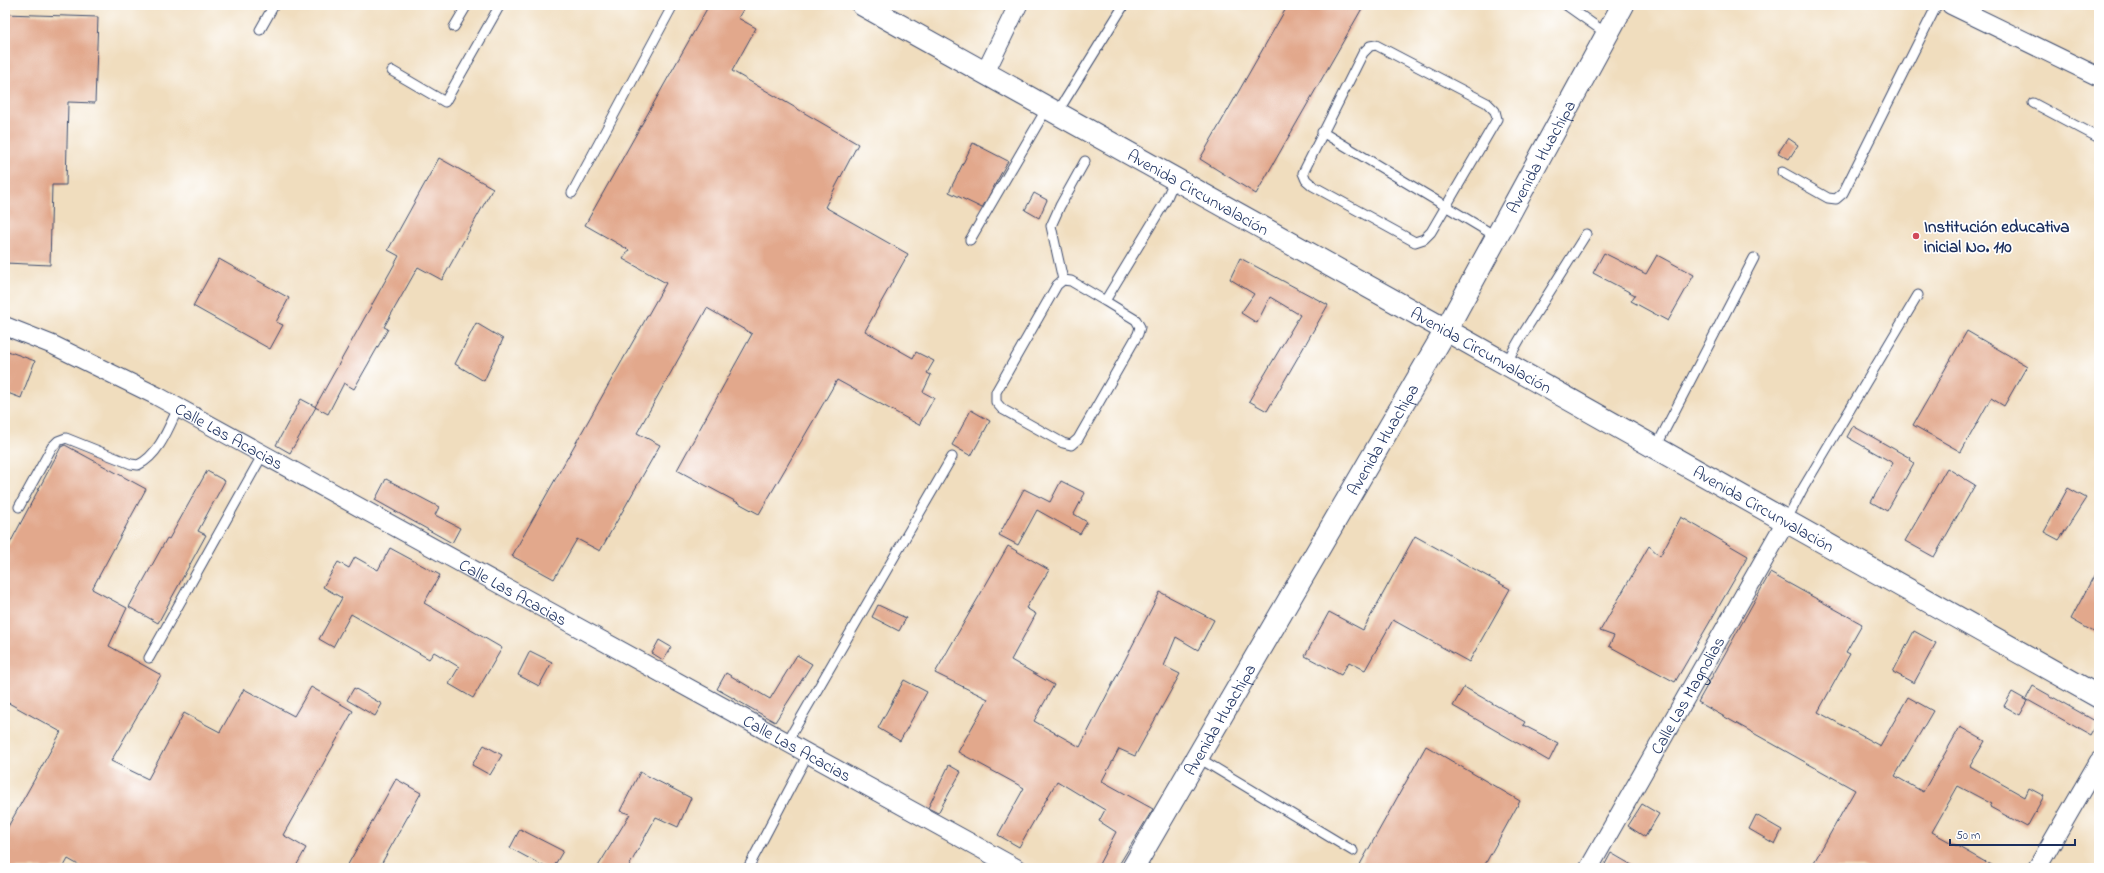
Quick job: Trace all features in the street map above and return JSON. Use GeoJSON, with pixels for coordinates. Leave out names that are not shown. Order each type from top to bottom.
{"type":"FeatureCollection","features":[{"type":"Feature","properties":{"kind":"street","name":"Avenida Circunvalación"},"geometry":{"type":"LineString","coordinates":[[863,5],[1506,363],[2099,697]]}},
{"type":"Feature","properties":{"kind":"street"},"geometry":{"type":"LineString","coordinates":[[985,73],[1018,5]]}},
{"type":"Feature","properties":{"kind":"street","name":"Avenida Huachipa"},"geometry":{"type":"LineString","coordinates":[[1132,868],[1446,330],[1623,5]]}},
{"type":"Feature","properties":{"kind":"street"},"geometry":{"type":"LineString","coordinates":[[1951,5],[2099,77]]}},
{"type":"Feature","properties":{"kind":"street","name":"Calle Las Acacias"},"geometry":{"type":"LineString","coordinates":[[5,326],[53,345],[178,408],[1016,868]]}},
{"type":"Feature","properties":{"kind":"street","name":"Calle Las Magnolias"},"geometry":{"type":"LineString","coordinates":[[1589,868],[1786,521]]}},
{"type":"Feature","properties":{"kind":"street"},"geometry":{"type":"LineString","coordinates":[[2037,868],[2099,761]]}},
{"type":"Feature","properties":{"kind":"lane"},"geometry":{"type":"LineString","coordinates":[[260,30],[274,5]]}},
{"type":"Feature","properties":{"kind":"lane"},"geometry":{"type":"LineString","coordinates":[[454,27],[467,5]]}},
{"type":"Feature","properties":{"kind":"lane"},"geometry":{"type":"LineString","coordinates":[[392,71],[445,102],[500,5]]}},
{"type":"Feature","properties":{"kind":"lane"},"geometry":{"type":"LineString","coordinates":[[572,193],[673,5]]}},
{"type":"Feature","properties":{"kind":"lane"},"geometry":{"type":"LineString","coordinates":[[970,240],[1052,110],[1124,5]]}},
{"type":"Feature","properties":{"kind":"lane"},"geometry":{"type":"LineString","coordinates":[[1566,5],[1607,34]]}},
{"type":"Feature","properties":{"kind":"lane"},"geometry":{"type":"LineString","coordinates":[[1782,172],[1828,198],[1836,199],[1843,193],[1937,5]]}},
{"type":"Feature","properties":{"kind":"lane"},"geometry":{"type":"LineString","coordinates":[[1376,44],[1487,103],[1495,112],[1496,119],[1445,207],[1431,232],[1424,238],[1415,242],[1313,186],[1306,180],[1303,173],[1322,132],[1363,53],[1370,46],[1376,44]]}},
{"type":"Feature","properties":{"kind":"lane"},"geometry":{"type":"LineString","coordinates":[[2033,103],[2099,138]]}},
{"type":"Feature","properties":{"kind":"lane"},"geometry":{"type":"LineString","coordinates":[[1322,132],[1497,237]]}},
{"type":"Feature","properties":{"kind":"lane"},"geometry":{"type":"LineString","coordinates":[[1064,280],[1051,226],[1060,206],[1085,161]]}},
{"type":"Feature","properties":{"kind":"lane"},"geometry":{"type":"LineString","coordinates":[[1105,301],[1165,202],[1175,179]]}},
{"type":"Feature","properties":{"kind":"lane"},"geometry":{"type":"LineString","coordinates":[[1506,363],[1586,234]]}},
{"type":"Feature","properties":{"kind":"lane"},"geometry":{"type":"LineString","coordinates":[[1656,448],[1754,258]]}},
{"type":"Feature","properties":{"kind":"lane"},"geometry":{"type":"LineString","coordinates":[[1064,280],[1071,281],[1136,320],[1140,327],[1138,334],[1078,439],[1071,445],[1063,443],[1002,409],[996,402],[996,392],[1057,285],[1064,280]]}},
{"type":"Feature","properties":{"kind":"lane"},"geometry":{"type":"LineString","coordinates":[[1786,521],[1802,490],[1918,295]]}},
{"type":"Feature","properties":{"kind":"lane"},"geometry":{"type":"LineString","coordinates":[[19,507],[52,447],[58,441],[66,438],[131,464],[138,465],[149,458],[166,432],[178,408]]}},
{"type":"Feature","properties":{"kind":"lane"},"geometry":{"type":"LineString","coordinates":[[149,658],[263,454]]}},
{"type":"Feature","properties":{"kind":"lane"},"geometry":{"type":"LineString","coordinates":[[788,742],[952,457]]}},
{"type":"Feature","properties":{"kind":"lane"},"geometry":{"type":"LineString","coordinates":[[748,868],[808,754]]}},
{"type":"Feature","properties":{"kind":"lane"},"geometry":{"type":"LineString","coordinates":[[1198,757],[1353,851]]}},
{"type":"Feature","properties":{"kind":"building"},"geometry":{"type":"Polygon","coordinates":[[[709,5],[746,5],[738,18],[756,28],[732,71],[858,144],[825,207],[908,254],[865,331],[913,358],[916,352],[934,361],[927,373],[931,375],[923,392],[934,398],[919,425],[837,380],[759,514],[677,470],[752,334],[707,308],[637,433],[660,445],[600,551],[577,539],[554,579],[512,556],[666,283],[623,259],[629,250],[585,225],[709,5]]]}},
{"type":"Feature","properties":{"kind":"building"},"geometry":{"type":"Polygon","coordinates":[[[1288,5],[1364,5],[1256,194],[1200,159],[1288,5]]]}},
{"type":"Feature","properties":{"kind":"building"},"geometry":{"type":"Polygon","coordinates":[[[5,14],[98,17],[95,103],[68,102],[66,185],[52,185],[50,265],[5,263],[5,14]]]}},
{"type":"Feature","properties":{"kind":"building"},"geometry":{"type":"Polygon","coordinates":[[[1788,138],[1798,145],[1789,159],[1778,153],[1788,138]]]}},
{"type":"Feature","properties":{"kind":"building"},"geometry":{"type":"Polygon","coordinates":[[[973,143],[1008,161],[982,208],[949,192],[973,143]]]}},
{"type":"Feature","properties":{"kind":"building"},"geometry":{"type":"Polygon","coordinates":[[[439,158],[493,188],[442,280],[418,267],[384,327],[388,329],[354,389],[344,383],[328,414],[315,407],[399,256],[388,250],[439,158]]]}},
{"type":"Feature","properties":{"kind":"building"},"geometry":{"type":"Polygon","coordinates":[[[1034,193],[1047,200],[1039,218],[1025,210],[1034,193]]]}},
{"type":"Feature","properties":{"kind":"building"},"geometry":{"type":"Polygon","coordinates":[[[1604,253],[1646,274],[1657,255],[1694,275],[1668,321],[1631,301],[1635,295],[1593,273],[1604,253]]]}},
{"type":"Feature","properties":{"kind":"building"},"geometry":{"type":"Polygon","coordinates":[[[1240,258],[1328,305],[1267,411],[1249,401],[1300,315],[1270,297],[1257,323],[1241,313],[1254,294],[1230,279],[1240,258]]]}},
{"type":"Feature","properties":{"kind":"building"},"geometry":{"type":"Polygon","coordinates":[[[219,259],[289,298],[276,322],[283,325],[270,349],[193,306],[219,259]]]}},
{"type":"Feature","properties":{"kind":"building"},"geometry":{"type":"Polygon","coordinates":[[[476,323],[503,339],[484,381],[455,364],[476,323]]]}},
{"type":"Feature","properties":{"kind":"building"},"geometry":{"type":"Polygon","coordinates":[[[1967,331],[2027,366],[2004,406],[1991,398],[1961,452],[1913,425],[1967,331]]]}},
{"type":"Feature","properties":{"kind":"building"},"geometry":{"type":"Polygon","coordinates":[[[5,350],[35,361],[21,398],[5,392],[5,350]]]}},
{"type":"Feature","properties":{"kind":"building"},"geometry":{"type":"Polygon","coordinates":[[[301,399],[316,407],[290,453],[276,445],[301,399]]]}},
{"type":"Feature","properties":{"kind":"building"},"geometry":{"type":"Polygon","coordinates":[[[971,410],[990,421],[971,456],[952,445],[971,410]]]}},
{"type":"Feature","properties":{"kind":"building"},"geometry":{"type":"Polygon","coordinates":[[[1853,426],[1910,458],[1909,460],[1914,463],[1887,511],[1871,502],[1893,463],[1847,437],[1853,426]]]}},
{"type":"Feature","properties":{"kind":"building"},"geometry":{"type":"Polygon","coordinates":[[[65,445],[146,489],[92,589],[127,608],[109,646],[161,675],[111,761],[148,779],[184,713],[220,732],[244,689],[294,716],[311,687],[353,711],[283,835],[306,848],[295,868],[84,868],[68,859],[63,868],[5,868],[5,832],[61,732],[5,701],[5,543],[9,545],[61,447],[65,445]]]}},
{"type":"Feature","properties":{"kind":"building"},"geometry":{"type":"Polygon","coordinates":[[[1947,468],[1975,485],[1934,557],[1905,541],[1947,468]]]}},
{"type":"Feature","properties":{"kind":"building"},"geometry":{"type":"Polygon","coordinates":[[[207,471],[225,481],[198,531],[206,535],[158,623],[129,607],[167,538],[169,539],[207,471]]]}},
{"type":"Feature","properties":{"kind":"building"},"geometry":{"type":"Polygon","coordinates":[[[386,479],[439,507],[435,515],[460,528],[452,543],[375,500],[386,479]]]}},
{"type":"Feature","properties":{"kind":"building"},"geometry":{"type":"Polygon","coordinates":[[[1061,481],[1085,493],[1074,514],[1087,522],[1080,534],[1037,510],[1018,545],[999,535],[1024,489],[1050,502],[1061,481]]]}},
{"type":"Feature","properties":{"kind":"building"},"geometry":{"type":"Polygon","coordinates":[[[2068,488],[2086,498],[2059,540],[2044,532],[2068,488]]]}},
{"type":"Feature","properties":{"kind":"building"},"geometry":{"type":"Polygon","coordinates":[[[1681,517],[1748,556],[1675,682],[1609,646],[1614,636],[1600,631],[1649,546],[1660,556],[1681,517]]]}},
{"type":"Feature","properties":{"kind":"building"},"geometry":{"type":"Polygon","coordinates":[[[1415,536],[1510,589],[1469,662],[1393,620],[1365,670],[1349,662],[1341,675],[1305,656],[1329,612],[1363,630],[1415,536]]]}},
{"type":"Feature","properties":{"kind":"building"},"geometry":{"type":"Polygon","coordinates":[[[1008,546],[1049,570],[1026,608],[1036,614],[1011,660],[1054,685],[1034,721],[1080,747],[1160,592],[1214,620],[1198,650],[1176,637],[1164,666],[1180,674],[1135,756],[1119,749],[1102,781],[1153,809],[1117,868],[1097,868],[1116,832],[1099,821],[1105,810],[1057,781],[1019,847],[998,835],[1024,788],[958,752],[988,699],[935,673],[1008,546]]]}},
{"type":"Feature","properties":{"kind":"building"},"geometry":{"type":"Polygon","coordinates":[[[390,548],[440,575],[424,603],[502,648],[473,698],[449,684],[459,667],[434,652],[429,659],[351,614],[333,647],[319,639],[342,598],[323,587],[338,562],[349,568],[355,557],[378,570],[390,548]]]}},
{"type":"Feature","properties":{"kind":"building"},"geometry":{"type":"Polygon","coordinates":[[[2099,566],[2099,635],[2071,619],[2099,566]]]}},
{"type":"Feature","properties":{"kind":"building"},"geometry":{"type":"Polygon","coordinates":[[[1770,573],[1862,624],[1846,652],[1850,654],[1818,712],[1880,746],[1908,697],[1933,711],[1895,776],[1923,792],[1960,727],[1985,741],[1970,766],[2025,797],[2029,788],[2044,796],[2027,827],[1990,807],[1992,804],[1958,786],[1932,832],[1996,868],[1821,868],[1813,864],[1855,790],[1698,702],[1770,573]]]}},
{"type":"Feature","properties":{"kind":"building"},"geometry":{"type":"Polygon","coordinates":[[[878,605],[906,618],[899,631],[872,617],[878,605]]]}},
{"type":"Feature","properties":{"kind":"building"},"geometry":{"type":"Polygon","coordinates":[[[1914,631],[1936,643],[1914,683],[1893,672],[1914,631]]]}},
{"type":"Feature","properties":{"kind":"building"},"geometry":{"type":"Polygon","coordinates":[[[659,640],[671,647],[663,660],[652,653],[659,640]]]}},
{"type":"Feature","properties":{"kind":"building"},"geometry":{"type":"Polygon","coordinates":[[[530,651],[552,662],[539,686],[518,675],[530,651]]]}},
{"type":"Feature","properties":{"kind":"building"},"geometry":{"type":"Polygon","coordinates":[[[797,655],[812,664],[775,722],[717,689],[726,673],[770,699],[797,655]]]}},
{"type":"Feature","properties":{"kind":"building"},"geometry":{"type":"Polygon","coordinates":[[[904,680],[927,692],[900,741],[878,728],[904,680]]]}},
{"type":"Feature","properties":{"kind":"building"},"geometry":{"type":"Polygon","coordinates":[[[2033,686],[2097,722],[2090,735],[2026,699],[2033,686]]]}},
{"type":"Feature","properties":{"kind":"building"},"geometry":{"type":"Polygon","coordinates":[[[1464,687],[1525,722],[1523,725],[1558,743],[1549,761],[1453,706],[1464,687]]]}},
{"type":"Feature","properties":{"kind":"building"},"geometry":{"type":"Polygon","coordinates":[[[354,688],[382,704],[375,716],[347,700],[354,688]]]}},
{"type":"Feature","properties":{"kind":"building"},"geometry":{"type":"Polygon","coordinates":[[[2012,692],[2028,701],[2020,715],[2004,706],[2012,692]]]}},
{"type":"Feature","properties":{"kind":"building"},"geometry":{"type":"Polygon","coordinates":[[[484,745],[502,755],[490,775],[472,765],[484,745]]]}},
{"type":"Feature","properties":{"kind":"building"},"geometry":{"type":"Polygon","coordinates":[[[1426,746],[1520,801],[1483,868],[1358,868],[1426,746]]]}},
{"type":"Feature","properties":{"kind":"building"},"geometry":{"type":"Polygon","coordinates":[[[949,765],[961,772],[938,813],[928,808],[949,765]]]}},
{"type":"Feature","properties":{"kind":"building"},"geometry":{"type":"Polygon","coordinates":[[[640,772],[691,798],[678,827],[656,817],[628,868],[597,868],[630,814],[620,811],[640,772]]]}},
{"type":"Feature","properties":{"kind":"building"},"geometry":{"type":"Polygon","coordinates":[[[396,779],[421,793],[379,868],[346,868],[396,779]]]}},
{"type":"Feature","properties":{"kind":"building"},"geometry":{"type":"Polygon","coordinates":[[[1642,804],[1659,814],[1645,837],[1628,826],[1642,804]]]}},
{"type":"Feature","properties":{"kind":"building"},"geometry":{"type":"Polygon","coordinates":[[[1756,815],[1782,830],[1775,844],[1749,829],[1756,815]]]}},
{"type":"Feature","properties":{"kind":"building"},"geometry":{"type":"Polygon","coordinates":[[[520,829],[563,851],[553,868],[547,868],[510,848],[520,829]]]}},
{"type":"Feature","properties":{"kind":"building"},"geometry":{"type":"Polygon","coordinates":[[[1611,853],[1637,868],[1603,868],[1611,853]]]}},
{"type":"Feature","properties":{"kind":"place","name":"Institución educativa inicial No. 110"},"geometry":{"type":"Point","coordinates":[1916,236]}}]}
